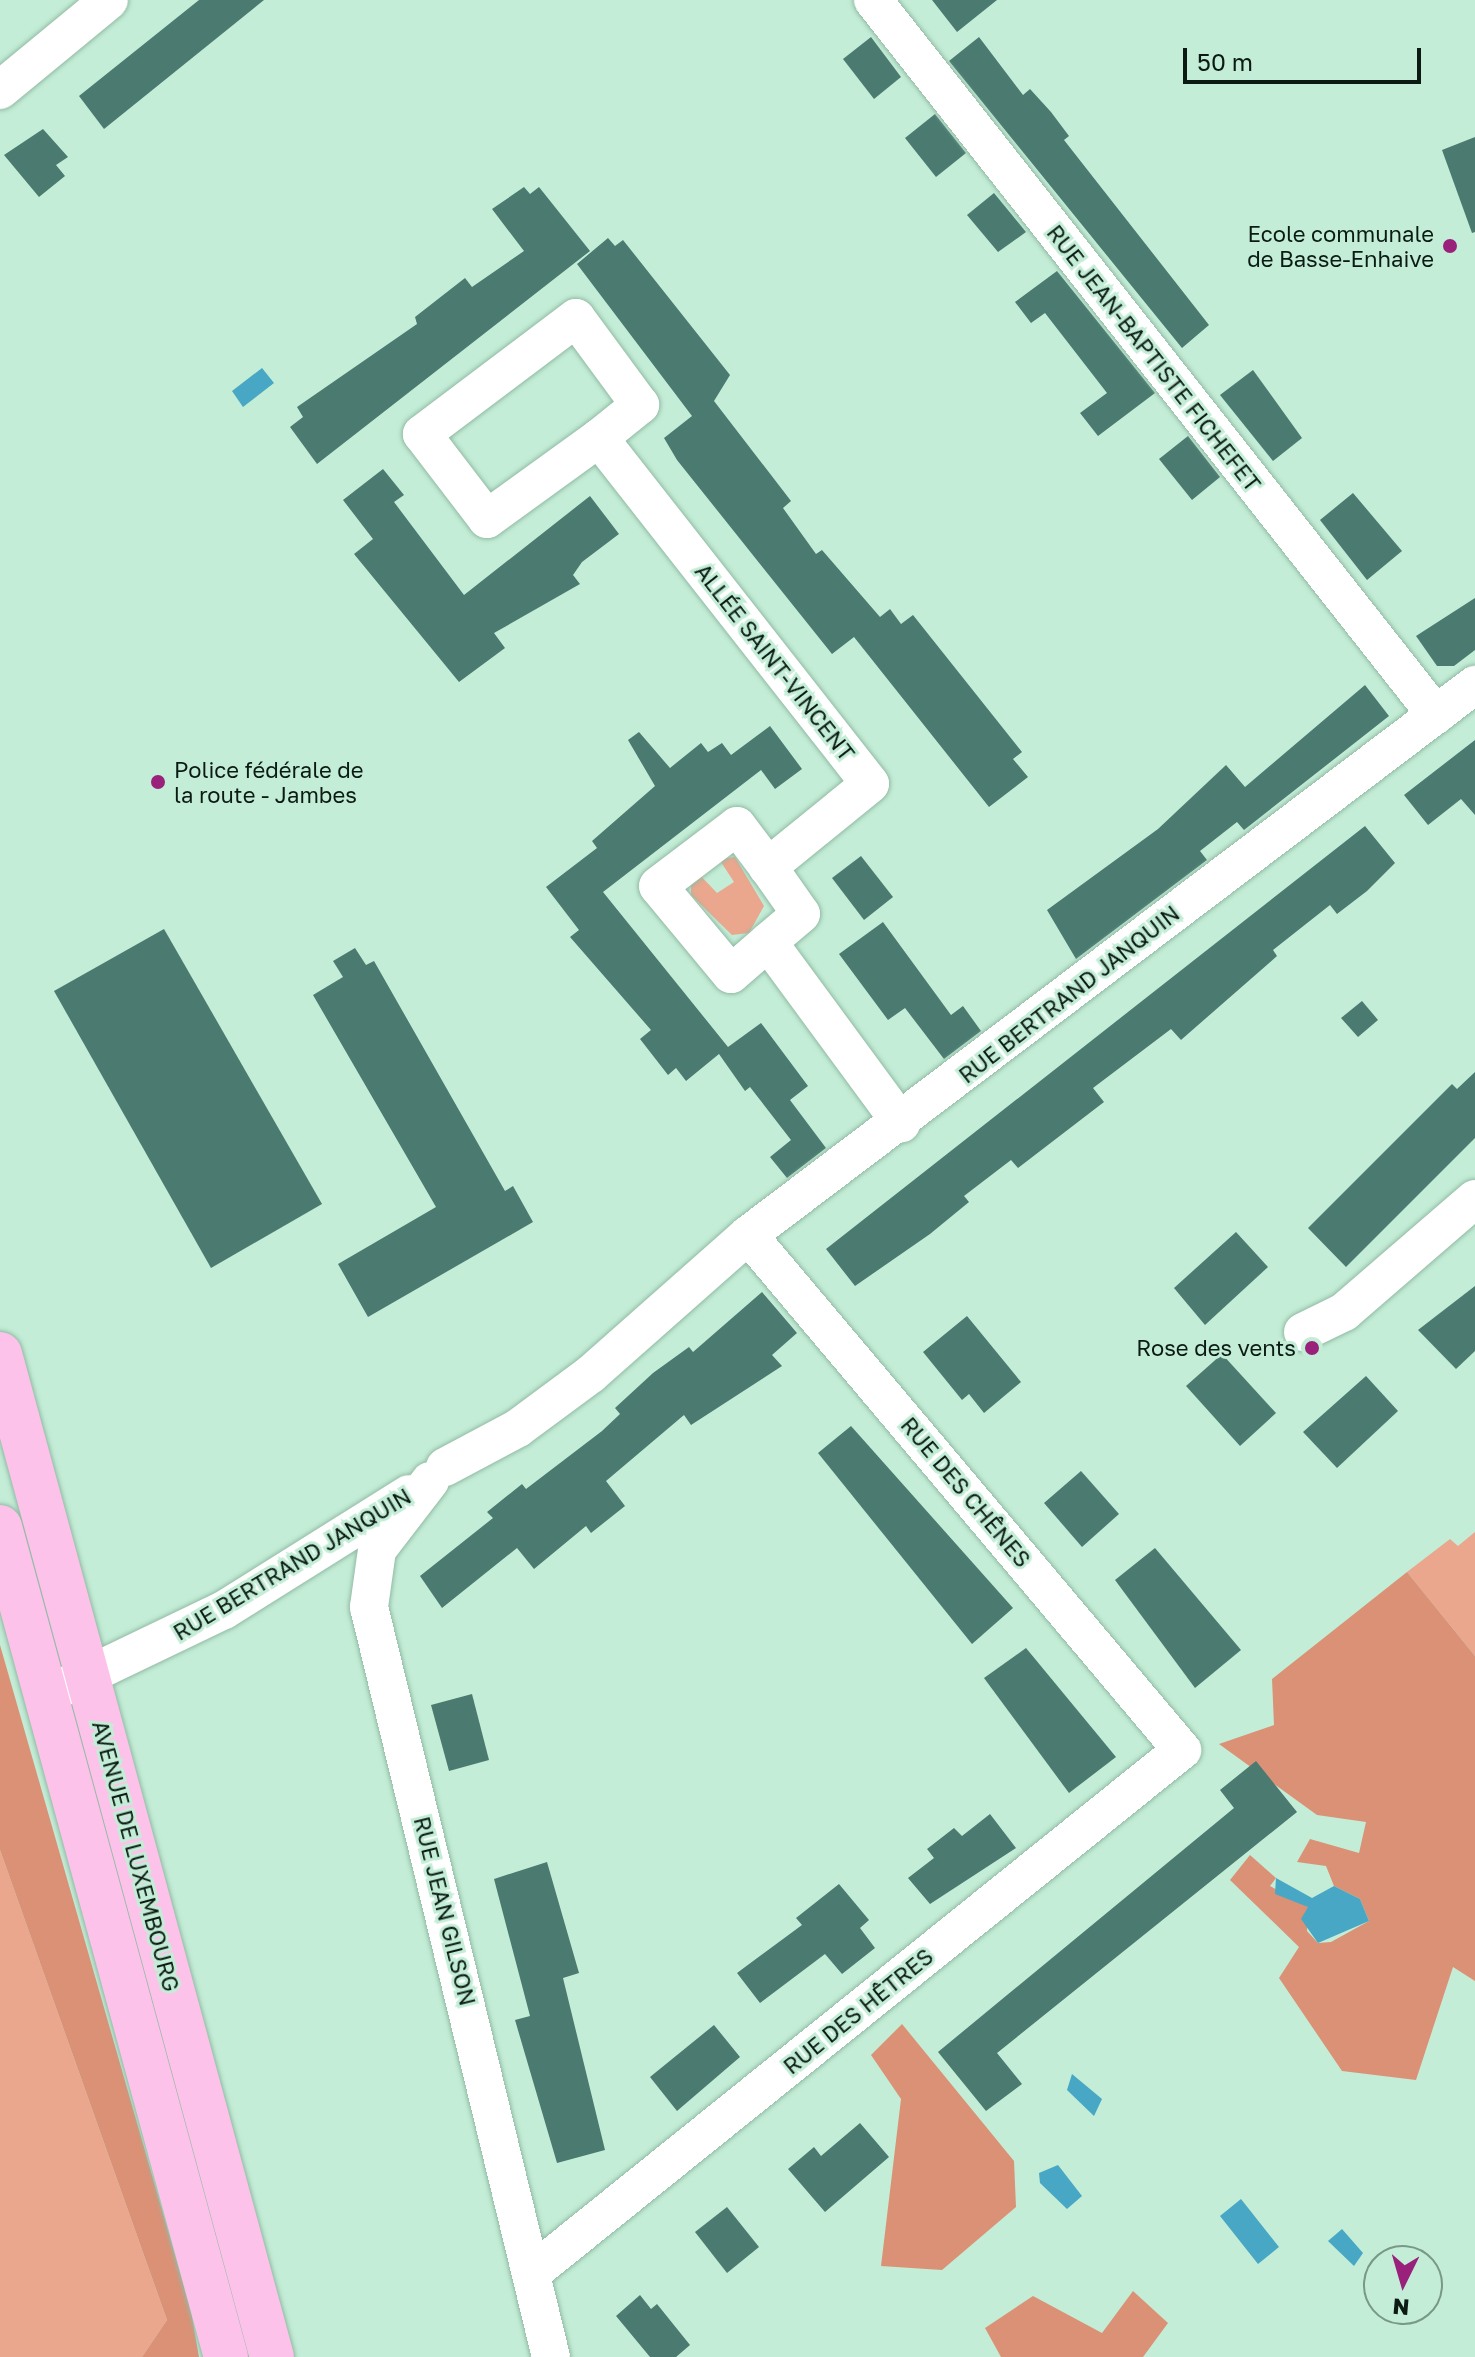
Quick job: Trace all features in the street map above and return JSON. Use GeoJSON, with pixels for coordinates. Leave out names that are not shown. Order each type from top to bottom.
{"type":"FeatureCollection","features":[{"type":"Feature","properties":{"kind":"main road","name":"AVENUE DE LUXEMBOURG"},"geometry":{"type":"LineString","coordinates":[[0,1354],[272,2357]]}},
{"type":"Feature","properties":{"kind":"main road","name":"AVENUE DE LUXEMBOURG"},"geometry":{"type":"LineString","coordinates":[[0,1527],[226,2357]]}},
{"type":"Feature","properties":{"kind":"street"},"geometry":{"type":"LineString","coordinates":[[0,90],[109,0]]}},
{"type":"Feature","properties":{"kind":"street","name":"RUE JEAN-BAPTISTE FICHEFET"},"geometry":{"type":"LineString","coordinates":[[873,0],[1436,715]]}},
{"type":"Feature","properties":{"kind":"street"},"geometry":{"type":"LineString","coordinates":[[576,318],[640,405],[599,438],[487,519],[422,434],[576,318]]}},
{"type":"Feature","properties":{"kind":"street","name":"ALLÉE SAINT-VINCENT"},"geometry":{"type":"LineString","coordinates":[[599,438],[870,784],[768,867]]}},
{"type":"Feature","properties":{"kind":"street","name":"RUE BERTRAND JANQUIN"},"geometry":{"type":"LineString","coordinates":[[47,1695],[89,1679],[224,1610],[437,1474],[501,1409],[664,1305],[748,1235],[901,1123],[1475,685]]}},
{"type":"Feature","properties":{"kind":"street"},"geometry":{"type":"LineString","coordinates":[[737,826],[801,914],[768,942],[731,974],[658,886],[737,826]]}},
{"type":"Feature","properties":{"kind":"street"},"geometry":{"type":"LineString","coordinates":[[768,942],[901,1123]]}},
{"type":"Feature","properties":{"kind":"street"},"geometry":{"type":"LineString","coordinates":[[1303,1332],[1344,1312],[1475,1199]]}},
{"type":"Feature","properties":{"kind":"street","name":"RUE DES CHÊNES"},"geometry":{"type":"LineString","coordinates":[[748,1235],[1182,1750]]}},
{"type":"Feature","properties":{"kind":"street","name":"RUE JEAN GILSON"},"geometry":{"type":"LineString","coordinates":[[437,1474],[377,1550],[369,1607],[533,2272],[551,2357]]}},
{"type":"Feature","properties":{"kind":"street","name":"RUE DES HÊTRES"},"geometry":{"type":"LineString","coordinates":[[533,2272],[1182,1750]]}},
{"type":"Feature","properties":{"kind":"shaded area"},"geometry":{"type":"Polygon","coordinates":[[[735,857],[764,906],[749,933],[732,935],[691,895],[691,880],[697,872],[717,893],[734,882],[719,859],[735,857]]]}},
{"type":"Feature","properties":{"kind":"shaded area"},"geometry":{"type":"Polygon","coordinates":[[[1475,1532],[1475,1656],[1407,1572],[1450,1539],[1458,1546],[1475,1532]]]}},
{"type":"Feature","properties":{"kind":"shaded area"},"geometry":{"type":"Polygon","coordinates":[[[1407,1572],[1475,1656],[1475,1981],[1453,1967],[1416,2080],[1342,2071],[1279,1978],[1299,1947],[1230,1880],[1250,1855],[1276,1878],[1270,1886],[1308,1907],[1307,1931],[1318,1943],[1331,1942],[1369,1921],[1360,1899],[1334,1886],[1326,1866],[1297,1862],[1310,1839],[1359,1853],[1366,1822],[1317,1815],[1219,1744],[1274,1725],[1272,1679],[1407,1572]]]}},
{"type":"Feature","properties":{"kind":"shaded area"},"geometry":{"type":"Polygon","coordinates":[[[0,1645],[191,2311],[199,2357],[142,2357],[167,2320],[0,1850],[0,1645]]]}},
{"type":"Feature","properties":{"kind":"shaded area"},"geometry":{"type":"Polygon","coordinates":[[[0,1850],[167,2320],[142,2357],[0,2357],[0,1850]]]}},
{"type":"Feature","properties":{"kind":"shaded area"},"geometry":{"type":"Polygon","coordinates":[[[902,2024],[1014,2161],[1016,2207],[942,2270],[881,2266],[901,2099],[871,2055],[902,2024]]]}},
{"type":"Feature","properties":{"kind":"shaded area"},"geometry":{"type":"Polygon","coordinates":[[[1133,2291],[1168,2323],[1143,2357],[1001,2357],[985,2328],[1033,2296],[1102,2333],[1133,2291]]]}},
{"type":"Feature","properties":{"kind":"water"},"geometry":{"type":"Polygon","coordinates":[[[262,368],[274,383],[243,407],[232,391],[262,368]]]}},
{"type":"Feature","properties":{"kind":"water"},"geometry":{"type":"Polygon","coordinates":[[[1276,1878],[1312,1898],[1334,1886],[1360,1899],[1369,1921],[1318,1943],[1301,1919],[1308,1907],[1275,1894],[1276,1878]]]}},
{"type":"Feature","properties":{"kind":"water"},"geometry":{"type":"Polygon","coordinates":[[[1072,2074],[1102,2099],[1094,2116],[1067,2090],[1072,2074]]]}},
{"type":"Feature","properties":{"kind":"water"},"geometry":{"type":"Polygon","coordinates":[[[1058,2165],[1082,2196],[1067,2209],[1040,2183],[1039,2173],[1058,2165]]]}},
{"type":"Feature","properties":{"kind":"water"},"geometry":{"type":"Polygon","coordinates":[[[1241,2199],[1279,2247],[1258,2264],[1220,2216],[1241,2199]]]}},
{"type":"Feature","properties":{"kind":"water"},"geometry":{"type":"Polygon","coordinates":[[[1342,2229],[1363,2253],[1354,2266],[1328,2241],[1342,2229]]]}},
{"type":"Feature","properties":{"kind":"building"},"geometry":{"type":"Polygon","coordinates":[[[199,0],[264,0],[104,129],[79,96],[199,0]]]}},
{"type":"Feature","properties":{"kind":"building"},"geometry":{"type":"Polygon","coordinates":[[[932,0],[997,0],[957,32],[932,0]]]}},
{"type":"Feature","properties":{"kind":"building"},"geometry":{"type":"Polygon","coordinates":[[[871,37],[901,77],[874,99],[843,59],[871,37]]]}},
{"type":"Feature","properties":{"kind":"building"},"geometry":{"type":"Polygon","coordinates":[[[979,37],[1023,95],[1030,89],[1051,112],[1069,136],[1064,140],[1209,325],[1182,348],[949,61],[979,37]]]}},
{"type":"Feature","properties":{"kind":"building"},"geometry":{"type":"Polygon","coordinates":[[[935,114],[966,153],[936,177],[905,138],[935,114]]]}},
{"type":"Feature","properties":{"kind":"building"},"geometry":{"type":"Polygon","coordinates":[[[43,129],[68,157],[56,165],[65,176],[39,197],[4,155],[43,129]]]}},
{"type":"Feature","properties":{"kind":"building"},"geometry":{"type":"Polygon","coordinates":[[[1475,137],[1475,232],[1472,233],[1442,150],[1475,137]]]}},
{"type":"Feature","properties":{"kind":"building"},"geometry":{"type":"Polygon","coordinates":[[[524,187],[530,194],[539,187],[590,251],[317,464],[290,427],[303,417],[297,407],[417,324],[415,317],[465,278],[472,287],[524,251],[492,209],[524,187]]]}},
{"type":"Feature","properties":{"kind":"building"},"geometry":{"type":"Polygon","coordinates":[[[994,193],[1026,232],[998,252],[967,215],[994,193]]]}},
{"type":"Feature","properties":{"kind":"building"},"geometry":{"type":"Polygon","coordinates":[[[608,238],[615,246],[623,240],[730,375],[714,401],[791,501],[783,508],[816,554],[822,550],[880,617],[890,609],[901,624],[913,615],[1022,752],[1013,759],[1028,777],[989,807],[854,637],[832,654],[677,460],[664,438],[692,416],[577,264],[608,238]]]}},
{"type":"Feature","properties":{"kind":"building"},"geometry":{"type":"Polygon","coordinates":[[[1057,271],[1155,393],[1098,436],[1080,413],[1107,393],[1045,313],[1031,323],[1015,302],[1057,271]]]}},
{"type":"Feature","properties":{"kind":"building"},"geometry":{"type":"Polygon","coordinates":[[[1253,370],[1302,438],[1273,461],[1220,395],[1253,370]]]}},
{"type":"Feature","properties":{"kind":"building"},"geometry":{"type":"Polygon","coordinates":[[[1188,436],[1220,477],[1192,500],[1159,459],[1188,436]]]}},
{"type":"Feature","properties":{"kind":"building"},"geometry":{"type":"Polygon","coordinates":[[[383,469],[404,495],[394,502],[464,595],[590,496],[619,534],[582,562],[573,575],[580,584],[494,633],[505,648],[459,682],[354,554],[373,539],[343,500],[383,469]]]}},
{"type":"Feature","properties":{"kind":"building"},"geometry":{"type":"Polygon","coordinates":[[[1353,493],[1402,551],[1367,580],[1320,520],[1353,493]]]}},
{"type":"Feature","properties":{"kind":"building"},"geometry":{"type":"Polygon","coordinates":[[[1475,598],[1475,650],[1454,666],[1437,666],[1416,636],[1475,598]]]}},
{"type":"Feature","properties":{"kind":"building"},"geometry":{"type":"Polygon","coordinates":[[[1365,685],[1389,716],[1244,830],[1237,822],[1200,851],[1207,860],[1076,959],[1047,910],[1158,829],[1226,765],[1245,787],[1365,685]]]}},
{"type":"Feature","properties":{"kind":"building"},"geometry":{"type":"Polygon","coordinates":[[[770,726],[802,769],[775,789],[761,770],[603,892],[728,1047],[761,1023],[808,1086],[790,1100],[826,1148],[787,1178],[770,1157],[791,1140],[750,1087],[745,1091],[719,1054],[686,1081],[676,1068],[668,1075],[640,1039],[651,1030],[570,937],[579,930],[546,887],[597,848],[592,841],[655,786],[628,740],[639,732],[670,768],[701,743],[708,752],[722,743],[731,755],[770,726]]]}},
{"type":"Feature","properties":{"kind":"building"},"geometry":{"type":"Polygon","coordinates":[[[1475,740],[1475,815],[1461,799],[1428,825],[1404,795],[1475,740]]]}},
{"type":"Feature","properties":{"kind":"building"},"geometry":{"type":"Polygon","coordinates":[[[1365,826],[1395,863],[1367,891],[1337,914],[1330,905],[1273,950],[1277,956],[1181,1040],[1171,1029],[1093,1088],[1104,1102],[1018,1168],[1011,1160],[964,1196],[969,1202],[930,1234],[855,1286],[826,1249],[1365,826]]]}},
{"type":"Feature","properties":{"kind":"building"},"geometry":{"type":"Polygon","coordinates":[[[861,856],[893,897],[864,920],[832,878],[861,856]]]}},
{"type":"Feature","properties":{"kind":"building"},"geometry":{"type":"Polygon","coordinates":[[[883,922],[951,1015],[963,1006],[981,1031],[944,1059],[905,1008],[888,1020],[839,954],[883,922]]]}},
{"type":"Feature","properties":{"kind":"building"},"geometry":{"type":"Polygon","coordinates":[[[164,929],[322,1204],[211,1268],[54,991],[164,929]]]}},
{"type":"Feature","properties":{"kind":"building"},"geometry":{"type":"Polygon","coordinates":[[[355,948],[366,965],[374,961],[505,1191],[513,1186],[533,1222],[368,1317],[338,1264],[436,1207],[313,995],[343,977],[333,961],[355,948]]]}},
{"type":"Feature","properties":{"kind":"building"},"geometry":{"type":"Polygon","coordinates":[[[1362,1001],[1378,1020],[1358,1037],[1341,1018],[1362,1001]]]}},
{"type":"Feature","properties":{"kind":"building"},"geometry":{"type":"Polygon","coordinates":[[[1475,1072],[1475,1138],[1346,1267],[1308,1228],[1452,1084],[1457,1089],[1475,1072]]]}},
{"type":"Feature","properties":{"kind":"building"},"geometry":{"type":"Polygon","coordinates":[[[1236,1232],[1268,1267],[1205,1325],[1174,1288],[1236,1232]]]}},
{"type":"Feature","properties":{"kind":"building"},"geometry":{"type":"Polygon","coordinates":[[[1475,1286],[1475,1351],[1456,1369],[1418,1330],[1475,1286]]]}},
{"type":"Feature","properties":{"kind":"building"},"geometry":{"type":"Polygon","coordinates":[[[762,1292],[797,1333],[772,1355],[782,1366],[691,1425],[684,1415],[606,1481],[625,1506],[591,1533],[586,1526],[534,1569],[517,1548],[442,1608],[420,1576],[493,1518],[487,1512],[522,1484],[526,1489],[602,1431],[620,1414],[615,1408],[653,1373],[689,1347],[693,1352],[762,1292]]]}},
{"type":"Feature","properties":{"kind":"building"},"geometry":{"type":"Polygon","coordinates":[[[967,1316],[1021,1382],[984,1413],[969,1394],[962,1400],[923,1352],[967,1316]]]}},
{"type":"Feature","properties":{"kind":"building"},"geometry":{"type":"Polygon","coordinates":[[[1222,1354],[1276,1413],[1240,1446],[1186,1386],[1222,1354]]]}},
{"type":"Feature","properties":{"kind":"building"},"geometry":{"type":"Polygon","coordinates":[[[1366,1376],[1398,1411],[1337,1468],[1303,1432],[1366,1376]]]}},
{"type":"Feature","properties":{"kind":"building"},"geometry":{"type":"Polygon","coordinates":[[[851,1426],[1013,1608],[972,1644],[818,1453],[851,1426]]]}},
{"type":"Feature","properties":{"kind":"building"},"geometry":{"type":"Polygon","coordinates":[[[1081,1471],[1119,1514],[1082,1547],[1044,1503],[1081,1471]]]}},
{"type":"Feature","properties":{"kind":"building"},"geometry":{"type":"Polygon","coordinates":[[[1155,1548],[1241,1650],[1195,1688],[1115,1580],[1155,1548]]]}},
{"type":"Feature","properties":{"kind":"building"},"geometry":{"type":"Polygon","coordinates":[[[1026,1648],[1116,1757],[1069,1793],[984,1678],[1026,1648]]]}},
{"type":"Feature","properties":{"kind":"building"},"geometry":{"type":"Polygon","coordinates":[[[472,1694],[489,1760],[449,1771],[431,1705],[472,1694]]]}},
{"type":"Feature","properties":{"kind":"building"},"geometry":{"type":"Polygon","coordinates":[[[1256,1761],[1297,1812],[997,2053],[1022,2084],[986,2111],[938,2052],[1234,1808],[1220,1790],[1256,1761]]]}},
{"type":"Feature","properties":{"kind":"building"},"geometry":{"type":"Polygon","coordinates":[[[990,1814],[1016,1848],[930,1904],[908,1878],[934,1858],[927,1849],[954,1828],[962,1836],[990,1814]]]}},
{"type":"Feature","properties":{"kind":"building"},"geometry":{"type":"Polygon","coordinates":[[[547,1862],[579,1973],[563,1978],[605,2150],[557,2163],[515,2020],[530,2016],[494,1879],[547,1862]]]}},
{"type":"Feature","properties":{"kind":"building"},"geometry":{"type":"Polygon","coordinates":[[[839,1884],[869,1920],[860,1928],[875,1948],[842,1974],[825,1954],[760,2003],[737,1973],[802,1925],[796,1918],[839,1884]]]}},
{"type":"Feature","properties":{"kind":"building"},"geometry":{"type":"Polygon","coordinates":[[[714,2025],[740,2057],[677,2111],[650,2077],[714,2025]]]}},
{"type":"Feature","properties":{"kind":"building"},"geometry":{"type":"Polygon","coordinates":[[[860,2123],[889,2157],[825,2212],[788,2169],[814,2147],[821,2156],[860,2123]]]}},
{"type":"Feature","properties":{"kind":"building"},"geometry":{"type":"Polygon","coordinates":[[[727,2207],[759,2247],[727,2273],[695,2232],[727,2207]]]}},
{"type":"Feature","properties":{"kind":"building"},"geometry":{"type":"Polygon","coordinates":[[[640,2295],[651,2309],[657,2304],[690,2345],[676,2357],[650,2357],[616,2316],[640,2295]]]}},
{"type":"Feature","properties":{"kind":"place","name":"Ecole communale de Basse-Enhaive"},"geometry":{"type":"Point","coordinates":[1450,246]}},
{"type":"Feature","properties":{"kind":"place","name":"Police fédérale de la route - Jambes"},"geometry":{"type":"Point","coordinates":[158,782]}},
{"type":"Feature","properties":{"kind":"place","name":"Rose des vents"},"geometry":{"type":"Point","coordinates":[1312,1348]}}]}
